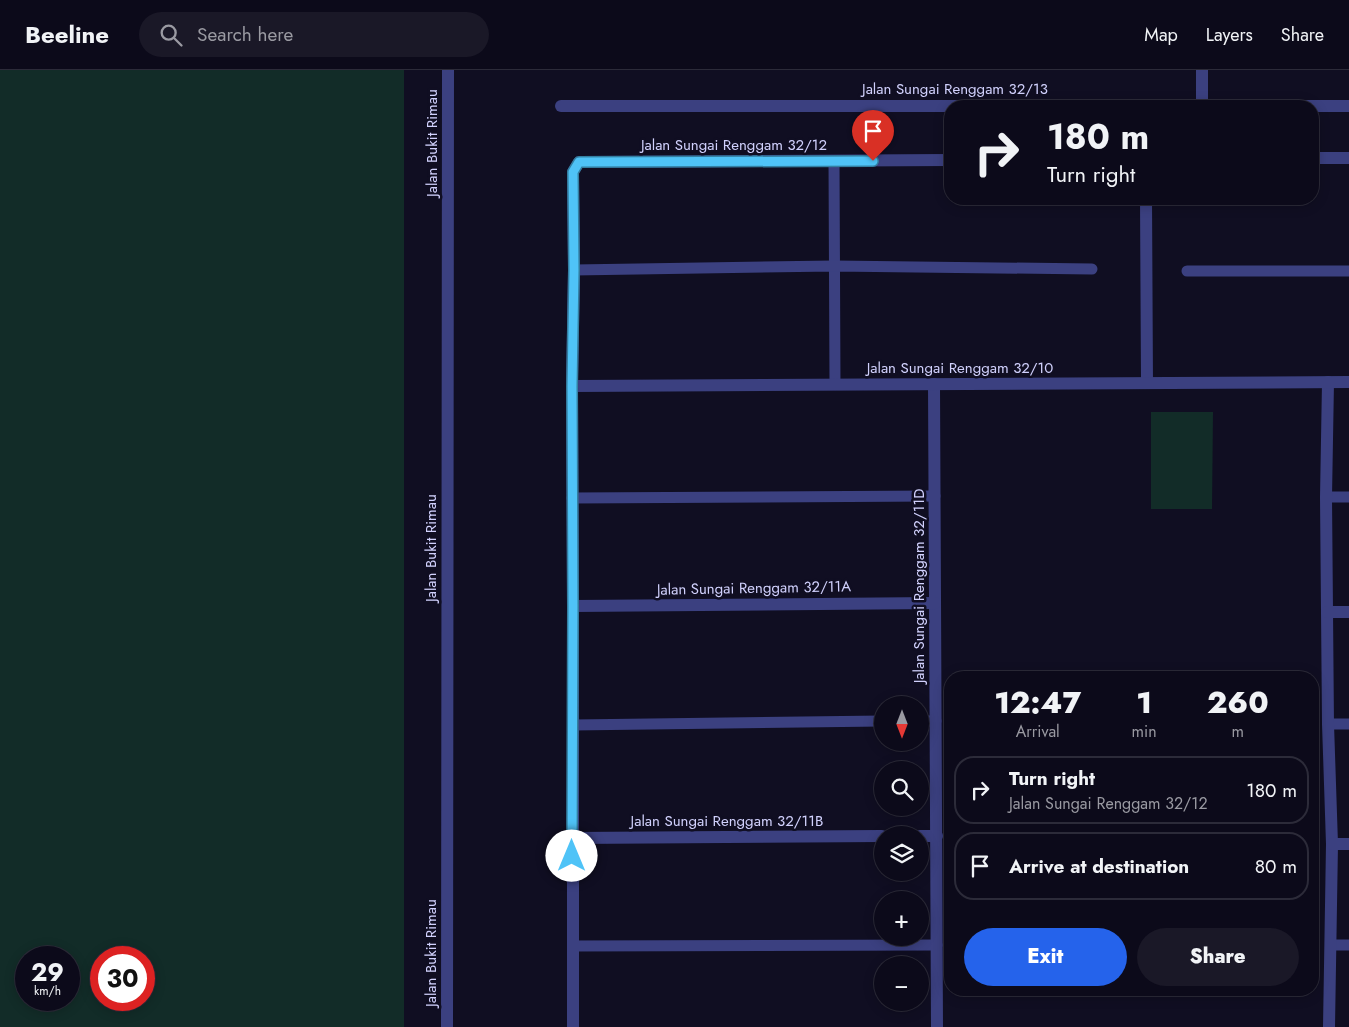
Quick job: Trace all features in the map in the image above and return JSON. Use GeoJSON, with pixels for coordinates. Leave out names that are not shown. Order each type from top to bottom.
{"type":"FeatureCollection","features":[{"type":"Feature","properties":{"kind":"street","name":"Jalan Bukit Rimau"},"geometry":{"type":"LineString","coordinates":[[447,1027],[448,70]]}},
{"type":"Feature","properties":{"kind":"street"},"geometry":{"type":"LineString","coordinates":[[1202,76],[1202,100]]}},
{"type":"Feature","properties":{"kind":"street","name":"Jalan Sungai Renggam 32/13"},"geometry":{"type":"LineString","coordinates":[[561,106],[944,106]]}},
{"type":"Feature","properties":{"kind":"street","name":"Jalan Sungai Renggam 32/13"},"geometry":{"type":"LineString","coordinates":[[1319,106],[1349,106]]}},
{"type":"Feature","properties":{"kind":"street"},"geometry":{"type":"LineString","coordinates":[[1319,158],[1349,158]]}},
{"type":"Feature","properties":{"kind":"street","name":"Jalan Sungai Renggam 32/12"},"geometry":{"type":"LineString","coordinates":[[574,270],[573,172],[579,162],[944,160]]}},
{"type":"Feature","properties":{"kind":"street"},"geometry":{"type":"LineString","coordinates":[[1146,205],[1147,383]]}},
{"type":"Feature","properties":{"kind":"street"},"geometry":{"type":"LineString","coordinates":[[573,1027],[572,386],[574,270]]}},
{"type":"Feature","properties":{"kind":"street"},"geometry":{"type":"LineString","coordinates":[[1328,382],[1326,497],[1328,724],[1332,844],[1330,1027]]}},
{"type":"Feature","properties":{"kind":"street","name":"Jalan Sungai Renggam 32/10"},"geometry":{"type":"LineString","coordinates":[[572,386],[1349,382]]}},
{"type":"Feature","properties":{"kind":"street","name":"Jalan Sungai Renggam 32/11D"},"geometry":{"type":"LineString","coordinates":[[934,384],[937,1027]]}},
{"type":"Feature","properties":{"kind":"street","name":"Jalan Sungai Renggam 32/11A"},"geometry":{"type":"LineString","coordinates":[[573,606],[935,602]]}},
{"type":"Feature","properties":{"kind":"street"},"geometry":{"type":"LineString","coordinates":[[1327,612],[1349,612]]}},
{"type":"Feature","properties":{"kind":"street","name":"Jalan Sungai Renggam 32/11B"},"geometry":{"type":"LineString","coordinates":[[572,838],[874,836]]}},
{"type":"Feature","properties":{"kind":"street"},"geometry":{"type":"LineString","coordinates":[[929,836],[937,836]]}},
{"type":"Feature","properties":{"kind":"street"},"geometry":{"type":"LineString","coordinates":[[1332,844],[1349,844]]}},
{"type":"Feature","properties":{"kind":"lane"},"geometry":{"type":"LineString","coordinates":[[834,161],[835,384]]}},
{"type":"Feature","properties":{"kind":"lane"},"geometry":{"type":"LineString","coordinates":[[574,270],[834,266],[1092,270]]}},
{"type":"Feature","properties":{"kind":"lane"},"geometry":{"type":"LineString","coordinates":[[1187,271],[1349,271]]}},
{"type":"Feature","properties":{"kind":"lane"},"geometry":{"type":"LineString","coordinates":[[572,498],[935,496]]}},
{"type":"Feature","properties":{"kind":"lane"},"geometry":{"type":"LineString","coordinates":[[1326,497],[1349,497]]}},
{"type":"Feature","properties":{"kind":"lane"},"geometry":{"type":"LineString","coordinates":[[572,725],[874,721]]}},
{"type":"Feature","properties":{"kind":"lane"},"geometry":{"type":"LineString","coordinates":[[929,721],[936,721]]}},
{"type":"Feature","properties":{"kind":"lane"},"geometry":{"type":"LineString","coordinates":[[1328,724],[1349,724]]}},
{"type":"Feature","properties":{"kind":"lane"},"geometry":{"type":"LineString","coordinates":[[572,946],[937,945]]}},
{"type":"Feature","properties":{"kind":"lane"},"geometry":{"type":"LineString","coordinates":[[1331,945],[1349,945]]}},
{"type":"Feature","properties":{"kind":"green space"},"geometry":{"type":"Polygon","coordinates":[[[0,70],[404,70],[404,1027],[0,1027],[0,70]]]}},
{"type":"Feature","properties":{"kind":"green space"},"geometry":{"type":"Polygon","coordinates":[[[1151,412],[1213,412],[1212,509],[1151,509],[1151,412]]]}},
{"type":"Feature","properties":{"kind":"route"},"geometry":{"type":"LineString","coordinates":[[572,856],[573,172],[579,162],[873,161]]}}]}
